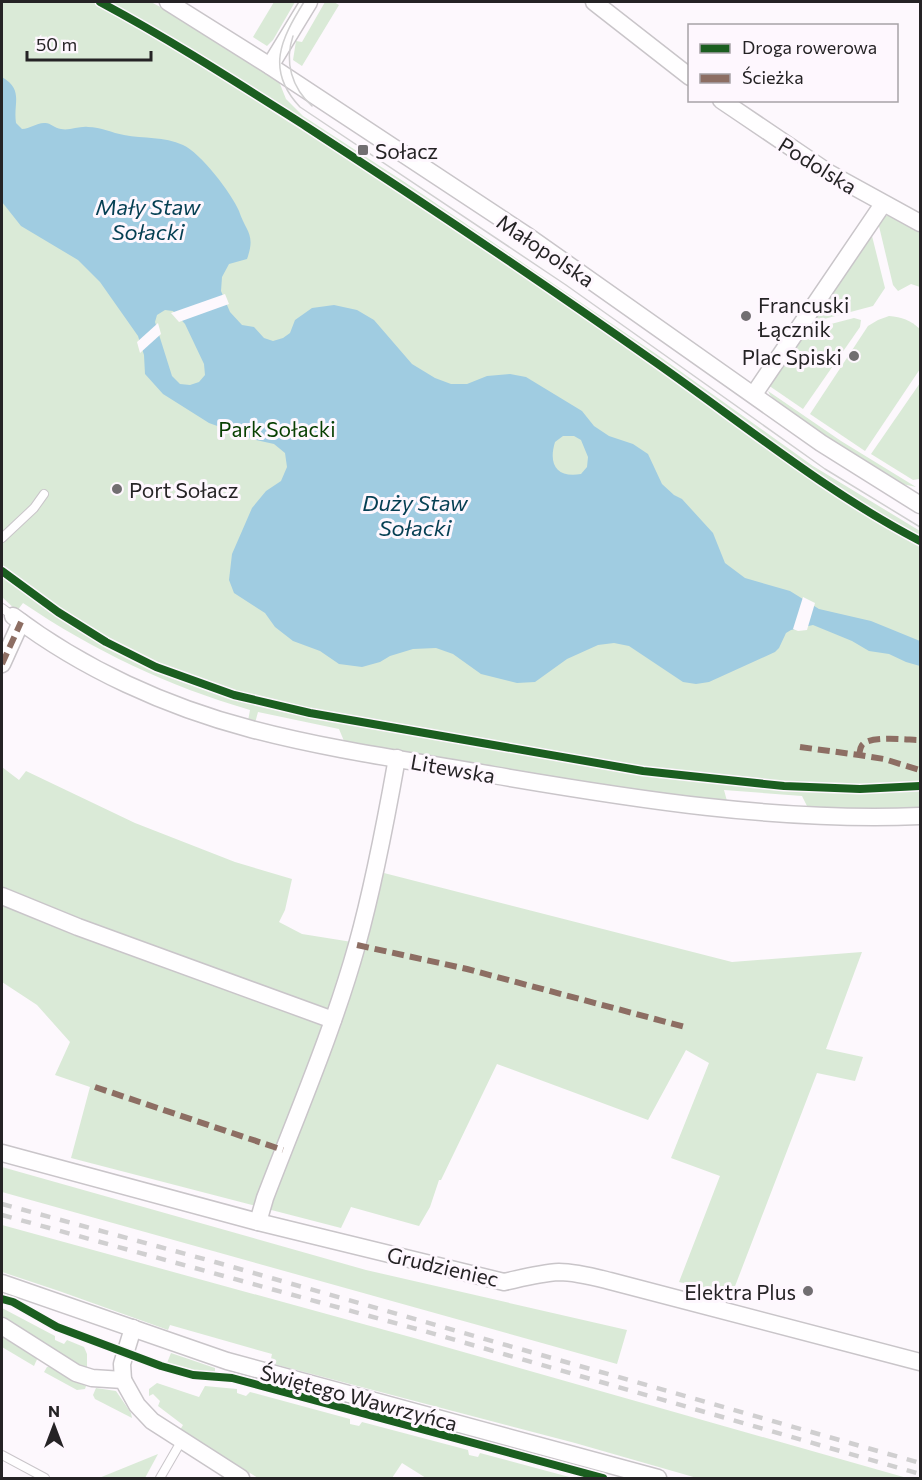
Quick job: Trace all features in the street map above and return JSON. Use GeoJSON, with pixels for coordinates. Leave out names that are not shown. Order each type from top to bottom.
{"type":"FeatureCollection","features":[{"type":"Feature","properties":{"kind":"street","name":"Małopolska"},"geometry":{"type":"LineString","coordinates":[[168,2],[270,66],[529,237],[821,443],[921,505]]}},
{"type":"Feature","properties":{"kind":"street"},"geometry":{"type":"LineString","coordinates":[[270,66],[309,2]]}},
{"type":"Feature","properties":{"kind":"street"},"geometry":{"type":"LineString","coordinates":[[594,2],[688,75]]}},
{"type":"Feature","properties":{"kind":"street","name":"Podolska"},"geometry":{"type":"LineString","coordinates":[[724,102],[791,150],[921,223]]}},
{"type":"Feature","properties":{"kind":"street"},"geometry":{"type":"LineString","coordinates":[[754,394],[884,204]]}},
{"type":"Feature","properties":{"kind":"street"},"geometry":{"type":"LineString","coordinates":[[2,664],[12,616]]}},
{"type":"Feature","properties":{"kind":"street","name":"Litewska"},"geometry":{"type":"LineString","coordinates":[[12,616],[103,671],[187,709],[271,734],[579,789],[718,807],[840,817],[921,816]]}},
{"type":"Feature","properties":{"kind":"street"},"geometry":{"type":"LineString","coordinates":[[258,1222],[333,1020],[357,945],[385,823],[397,758]]}},
{"type":"Feature","properties":{"kind":"street"},"geometry":{"type":"LineString","coordinates":[[2,896],[78,927],[333,1020]]}},
{"type":"Feature","properties":{"kind":"street","name":"Grudzieniec"},"geometry":{"type":"LineString","coordinates":[[2,1153],[258,1222],[504,1282],[561,1272],[610,1281],[921,1362]]}},
{"type":"Feature","properties":{"kind":"street","name":"Świętego Wawrzyńca"},"geometry":{"type":"LineString","coordinates":[[2,1283],[227,1361],[658,1479]]}},
{"type":"Feature","properties":{"kind":"street"},"geometry":{"type":"LineString","coordinates":[[2,1326],[76,1373],[92,1378],[123,1380]]}},
{"type":"Feature","properties":{"kind":"street"},"geometry":{"type":"LineString","coordinates":[[133,1328],[121,1374],[134,1401],[145,1415],[241,1479]]}},
{"type":"Feature","properties":{"kind":"lane"},"geometry":{"type":"LineString","coordinates":[[2,538],[34,508],[44,494]]}},
{"type":"Feature","properties":{"kind":"lane"},"geometry":{"type":"LineString","coordinates":[[160,1479],[182,1440]]}},
{"type":"Feature","properties":{"kind":"lane"},"geometry":{"type":"LineString","coordinates":[[2,1455],[45,1479]]}},
{"type":"Feature","properties":{"kind":"green space","name":"Park Sołacki"},"geometry":{"type":"Polygon","coordinates":[[[2,2],[151,2],[166,10],[278,79],[286,99],[303,116],[406,183],[659,356],[813,466],[920,531],[920,809],[887,811],[808,808],[802,796],[724,790],[727,801],[631,789],[344,741],[339,729],[258,712],[255,723],[248,721],[250,710],[190,690],[132,666],[77,637],[23,603],[17,611],[2,597],[2,2]]]}},
{"type":"Feature","properties":{"kind":"green space"},"geometry":{"type":"Polygon","coordinates":[[[274,2],[295,2],[273,40],[267,46],[253,37],[274,2]]]}},
{"type":"Feature","properties":{"kind":"green space"},"geometry":{"type":"Polygon","coordinates":[[[325,2],[334,2],[339,5],[302,66],[293,60],[296,41],[302,42],[325,2]]]}},
{"type":"Feature","properties":{"kind":"green space"},"geometry":{"type":"Polygon","coordinates":[[[885,216],[890,216],[920,230],[920,287],[911,284],[898,291],[893,285],[878,222],[885,216]]]}},
{"type":"Feature","properties":{"kind":"green space"},"geometry":{"type":"Polygon","coordinates":[[[871,232],[885,288],[873,306],[809,323],[871,232]]]}},
{"type":"Feature","properties":{"kind":"green space"},"geometry":{"type":"Polygon","coordinates":[[[889,316],[906,319],[920,329],[920,369],[865,451],[810,414],[868,326],[889,316]]]}},
{"type":"Feature","properties":{"kind":"green space"},"geometry":{"type":"Polygon","coordinates":[[[854,318],[861,320],[860,327],[803,409],[768,385],[804,331],[854,318]]]}},
{"type":"Feature","properties":{"kind":"green space"},"geometry":{"type":"Polygon","coordinates":[[[920,383],[920,476],[919,479],[913,480],[871,454],[920,383]]]}},
{"type":"Feature","properties":{"kind":"green space"},"geometry":{"type":"Polygon","coordinates":[[[768,391],[841,441],[916,487],[902,484],[838,445],[778,403],[768,391]]]}},
{"type":"Feature","properties":{"kind":"green space"},"geometry":{"type":"Polygon","coordinates":[[[2,767],[19,780],[26,771],[135,823],[235,862],[292,879],[285,910],[279,922],[302,934],[352,942],[380,872],[732,962],[862,952],[826,1049],[863,1057],[855,1081],[817,1073],[732,1294],[679,1282],[720,1176],[671,1158],[709,1063],[686,1050],[648,1120],[497,1064],[439,1180],[430,1207],[419,1226],[351,1207],[341,1228],[71,1158],[90,1087],[55,1075],[70,1042],[37,1005],[2,982],[2,767]]]}},
{"type":"Feature","properties":{"kind":"green space"},"geometry":{"type":"Polygon","coordinates":[[[2,1167],[366,1270],[627,1330],[617,1364],[2,1192],[2,1167]]]}},
{"type":"Feature","properties":{"kind":"green space"},"geometry":{"type":"Polygon","coordinates":[[[2,1225],[414,1338],[907,1478],[697,1478],[575,1443],[270,1363],[272,1354],[170,1325],[168,1330],[2,1272],[2,1225]]]}},
{"type":"Feature","properties":{"kind":"green space"},"geometry":{"type":"Polygon","coordinates":[[[2,1308],[55,1336],[55,1340],[64,1344],[67,1340],[84,1347],[87,1354],[87,1368],[75,1364],[4,1320],[2,1308]]]}},
{"type":"Feature","properties":{"kind":"green space"},"geometry":{"type":"Polygon","coordinates":[[[2,1335],[38,1357],[34,1366],[2,1347],[2,1335]]]}},
{"type":"Feature","properties":{"kind":"green space"},"geometry":{"type":"Polygon","coordinates":[[[171,1353],[215,1368],[215,1373],[187,1370],[167,1363],[171,1353]]]}},
{"type":"Feature","properties":{"kind":"green space"},"geometry":{"type":"Polygon","coordinates":[[[51,1366],[69,1379],[86,1386],[85,1389],[77,1390],[44,1372],[47,1367],[51,1366]]]}},
{"type":"Feature","properties":{"kind":"green space"},"geometry":{"type":"Polygon","coordinates":[[[157,1383],[199,1397],[205,1386],[237,1389],[237,1393],[246,1396],[250,1392],[350,1419],[350,1424],[359,1426],[362,1422],[468,1450],[469,1455],[478,1457],[480,1453],[573,1478],[426,1478],[402,1463],[392,1478],[258,1478],[180,1430],[183,1425],[158,1406],[160,1401],[153,1394],[149,1396],[149,1389],[157,1383]]]}},
{"type":"Feature","properties":{"kind":"green space"},"geometry":{"type":"Polygon","coordinates":[[[96,1388],[116,1391],[132,1418],[95,1399],[93,1395],[96,1388]]]}},
{"type":"Feature","properties":{"kind":"green space"},"geometry":{"type":"Polygon","coordinates":[[[158,1454],[145,1478],[99,1478],[158,1454]]]}},
{"type":"Feature","properties":{"kind":"water","name":"Duży Staw Sołacki"},"geometry":{"type":"Polygon","coordinates":[[[2,77],[9,82],[15,92],[16,123],[22,129],[46,123],[64,129],[93,127],[124,135],[169,140],[183,145],[198,156],[223,184],[249,234],[251,244],[247,259],[229,264],[222,277],[221,291],[230,312],[242,325],[254,327],[264,338],[273,341],[290,333],[295,320],[312,308],[334,305],[357,310],[374,320],[412,364],[435,378],[451,384],[467,384],[487,376],[510,374],[526,377],[582,411],[594,426],[609,436],[633,444],[648,454],[662,484],[682,499],[713,533],[725,563],[745,578],[790,591],[819,609],[871,621],[920,641],[920,666],[889,654],[869,651],[852,641],[813,625],[786,633],[775,652],[709,682],[696,684],[683,682],[629,646],[614,643],[598,645],[567,659],[535,682],[517,683],[481,674],[453,654],[436,648],[413,649],[362,667],[339,664],[320,651],[293,641],[275,627],[265,613],[234,593],[229,580],[232,554],[252,508],[266,491],[281,481],[287,467],[285,453],[274,444],[209,423],[163,394],[145,374],[144,355],[138,336],[100,282],[78,260],[21,226],[2,202],[2,77]],[[165,310],[157,315],[155,322],[172,376],[180,384],[190,385],[199,382],[205,375],[204,364],[185,324],[173,311],[165,310]],[[563,436],[555,442],[553,450],[556,468],[566,474],[581,474],[587,467],[588,457],[581,440],[574,436],[563,436]]]}},
{"type":"Feature","properties":{"kind":"pier"},"geometry":{"type":"Polygon","coordinates":[[[225,294],[229,304],[179,322],[171,313],[225,294]]]}},
{"type":"Feature","properties":{"kind":"pier"},"geometry":{"type":"Polygon","coordinates":[[[158,323],[161,334],[140,353],[137,342],[158,323]]]}},
{"type":"Feature","properties":{"kind":"pier"},"geometry":{"type":"Polygon","coordinates":[[[803,597],[815,603],[807,630],[798,631],[793,629],[803,597]]]}},
{"type":"Feature","properties":{"kind":"tram line"},"geometry":{"type":"LineString","coordinates":[[304,2],[289,29],[280,54],[283,80],[289,93],[300,107],[566,285],[825,469],[920,527]]}},
{"type":"Feature","properties":{"kind":"tram line"},"geometry":{"type":"LineString","coordinates":[[293,36],[289,55],[292,74],[299,91],[312,106]]}},
{"type":"Feature","properties":{"kind":"railway"},"geometry":{"type":"LineString","coordinates":[[2,1204],[215,1262],[920,1463]]}},
{"type":"Feature","properties":{"kind":"railway"},"geometry":{"type":"LineString","coordinates":[[2,1215],[424,1331],[920,1474]]}},
{"type":"Feature","properties":{"kind":"marked path"},"geometry":{"type":"LineString","coordinates":[[2,664],[21,622]]}},
{"type":"Feature","properties":{"kind":"marked path"},"geometry":{"type":"LineString","coordinates":[[859,755],[862,745],[873,740],[920,740]]}},
{"type":"Feature","properties":{"kind":"marked path"},"geometry":{"type":"LineString","coordinates":[[800,747],[884,759],[920,770]]}},
{"type":"Feature","properties":{"kind":"marked path"},"geometry":{"type":"LineString","coordinates":[[357,945],[467,969],[685,1027]]}},
{"type":"Feature","properties":{"kind":"marked path"},"geometry":{"type":"LineString","coordinates":[[95,1087],[283,1150]]}},
{"type":"Feature","properties":{"kind":"cycle path"},"geometry":{"type":"LineString","coordinates":[[100,2],[205,63],[307,127],[569,302],[818,479],[885,522],[920,541]]}},
{"type":"Feature","properties":{"kind":"cycle path"},"geometry":{"type":"LineString","coordinates":[[2,571],[58,612],[106,642],[156,667],[234,695],[310,713],[643,771],[784,786],[860,789],[920,786]]}},
{"type":"Feature","properties":{"kind":"cycle path"},"geometry":{"type":"LineString","coordinates":[[2,1299],[13,1302],[57,1327],[161,1366],[193,1375],[232,1378],[603,1478]]}},
{"type":"Feature","properties":{"kind":"place","name":"Sołacz"},"geometry":{"type":"Point","coordinates":[363,150]}},
{"type":"Feature","properties":{"kind":"place","name":"Francuski Łącznik"},"geometry":{"type":"Point","coordinates":[746,316]}},
{"type":"Feature","properties":{"kind":"place","name":"Plac Spiski"},"geometry":{"type":"Point","coordinates":[854,356]}},
{"type":"Feature","properties":{"kind":"place","name":"Port Sołacz"},"geometry":{"type":"Point","coordinates":[117,489]}},
{"type":"Feature","properties":{"kind":"place","name":"Elektra Plus"},"geometry":{"type":"Point","coordinates":[808,1291]}},
{"type":"Feature","properties":{"kind":"water label","name":"Mały Staw Sołacki"},"geometry":{"type":"Point","coordinates":[148,218]}}]}
